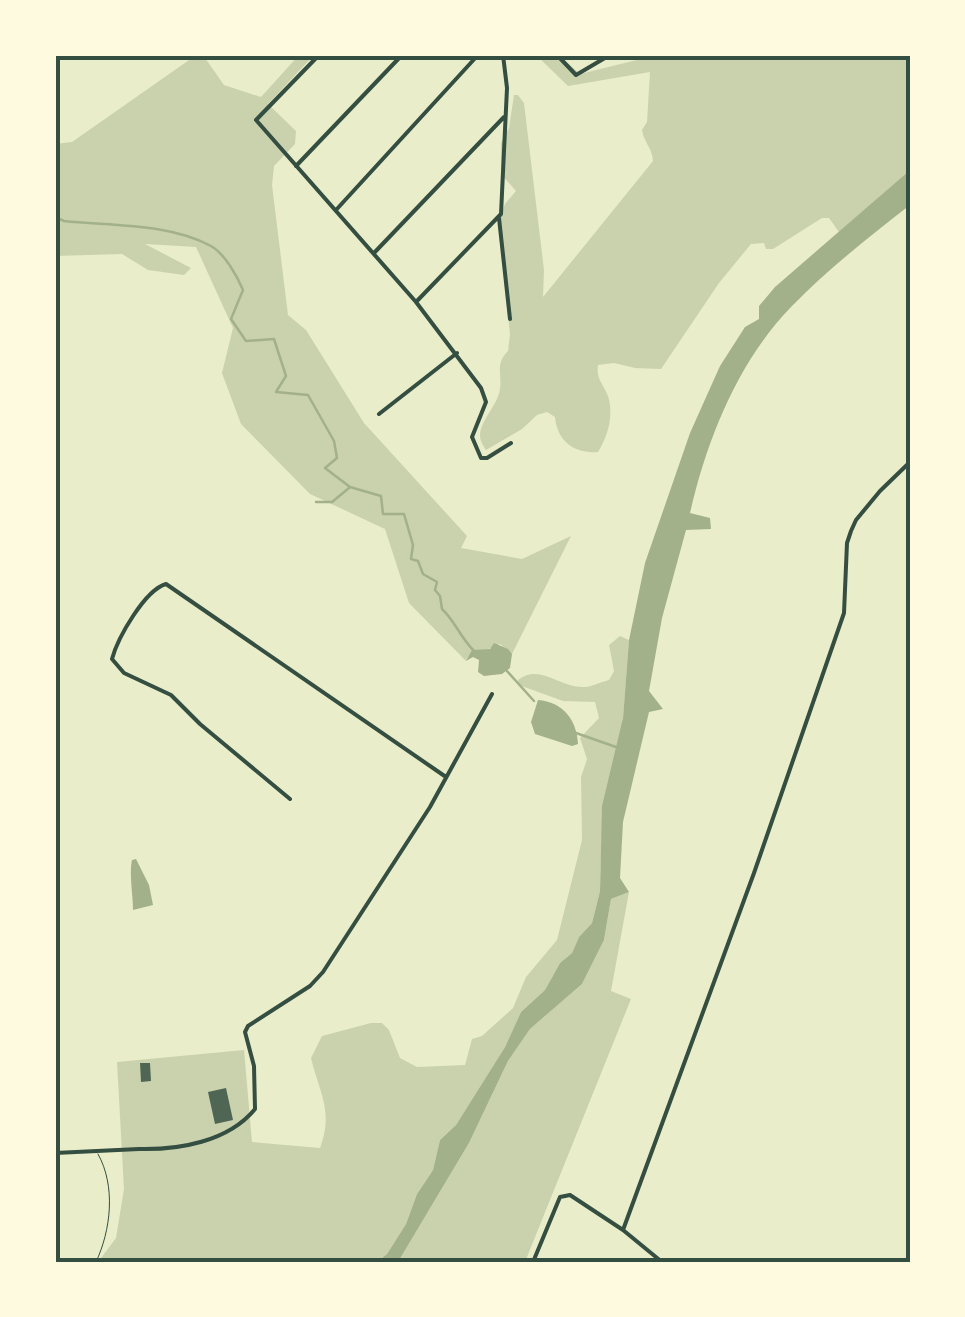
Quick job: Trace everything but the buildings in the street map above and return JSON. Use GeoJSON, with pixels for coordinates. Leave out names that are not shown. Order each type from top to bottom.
{"type":"FeatureCollection","features":[{"type":"Feature","properties":{"kind":"street"},"geometry":{"type":"LineString","coordinates":[[319,55],[256,120],[416,302],[485,394],[484,409],[472,437],[481,458],[511,443]]}},
{"type":"Feature","properties":{"kind":"street"},"geometry":{"type":"LineString","coordinates":[[296,166],[402,55]]}},
{"type":"Feature","properties":{"kind":"street"},"geometry":{"type":"LineString","coordinates":[[336,211],[478,55]]}},
{"type":"Feature","properties":{"kind":"street"},"geometry":{"type":"LineString","coordinates":[[503,55],[507,88],[499,218],[510,319]]}},
{"type":"Feature","properties":{"kind":"street"},"geometry":{"type":"LineString","coordinates":[[557,55],[576,75],[610,55]]}},
{"type":"Feature","properties":{"kind":"street"},"geometry":{"type":"LineString","coordinates":[[374,253],[504,116]]}},
{"type":"Feature","properties":{"kind":"street"},"geometry":{"type":"LineString","coordinates":[[416,302],[499,218]]}},
{"type":"Feature","properties":{"kind":"street"},"geometry":{"type":"LineString","coordinates":[[378,414],[457,353]]}},
{"type":"Feature","properties":{"kind":"street"},"geometry":{"type":"LineString","coordinates":[[624,1230],[844,614],[847,542],[851,531],[868,505],[910,462]]}},
{"type":"Feature","properties":{"kind":"street"},"geometry":{"type":"LineString","coordinates":[[290,799],[171,695],[124,673],[112,658],[116,644],[161,584],[446,777]]}},
{"type":"Feature","properties":{"kind":"street"},"geometry":{"type":"LineString","coordinates":[[55,1153],[183,1148],[245,1121],[255,1109],[254,1066],[245,1032],[248,1026],[310,986],[324,972],[446,777],[492,694]]}},
{"type":"Feature","properties":{"kind":"street"},"geometry":{"type":"LineString","coordinates":[[532,1262],[560,1198],[570,1195],[624,1230],[626,1236],[662,1262]]}},
{"type":"Feature","properties":{"kind":"street"},"geometry":{"type":"LineString","coordinates":[[906,1262],[910,1248]]}},
{"type":"Feature","properties":{"kind":"lane"},"geometry":{"type":"LineString","coordinates":[[96,1152],[104,1165],[109,1205],[107,1237],[96,1262]]}},
{"type":"Feature","properties":{"kind":"shaded area"},"geometry":{"type":"Polygon","coordinates":[[[192,55],[203,55],[224,85],[261,97],[299,55],[314,55],[268,104],[296,131],[295,144],[274,166],[272,185],[288,315],[306,330],[364,423],[467,536],[461,548],[522,559],[571,536],[512,654],[500,644],[466,661],[409,603],[385,529],[310,494],[241,424],[222,373],[233,328],[196,247],[145,244],[191,268],[184,275],[148,270],[122,254],[55,256],[55,144],[72,142],[192,55]]]}},
{"type":"Feature","properties":{"kind":"shaded area"},"geometry":{"type":"Polygon","coordinates":[[[536,55],[559,55],[580,74],[657,55],[910,55],[910,170],[839,232],[829,218],[822,218],[773,249],[766,249],[764,243],[751,244],[719,283],[661,369],[614,363],[598,365],[610,418],[598,452],[581,451],[568,444],[559,433],[555,417],[547,412],[486,450],[480,437],[483,423],[499,395],[500,365],[508,351],[510,334],[498,224],[505,204],[516,191],[501,174],[501,143],[509,128],[514,95],[524,103],[544,270],[543,297],[653,161],[642,130],[647,122],[650,72],[568,86],[536,55]]]}},
{"type":"Feature","properties":{"kind":"shaded area"},"geometry":{"type":"Polygon","coordinates":[[[910,170],[910,205],[792,306],[740,376],[716,429],[690,513],[710,518],[711,529],[686,530],[662,618],[649,691],[663,709],[649,712],[623,822],[620,878],[629,892],[611,899],[604,940],[582,984],[530,1029],[508,1061],[469,1143],[398,1262],[377,1262],[387,1254],[406,1224],[417,1194],[433,1170],[440,1140],[456,1125],[505,1047],[521,1012],[545,990],[560,963],[572,953],[579,937],[592,923],[600,891],[602,806],[623,718],[629,640],[645,563],[690,433],[720,366],[745,327],[759,319],[759,306],[775,287],[910,170]]]}},
{"type":"Feature","properties":{"kind":"shaded area"},"geometry":{"type":"Polygon","coordinates":[[[620,636],[629,640],[623,718],[601,854],[600,891],[592,923],[579,937],[572,953],[560,963],[545,990],[521,1012],[505,1047],[456,1125],[440,1140],[433,1170],[387,1254],[377,1262],[98,1262],[116,1238],[124,1189],[117,1062],[244,1050],[252,1142],[320,1148],[325,1112],[311,1058],[322,1036],[382,1023],[389,1030],[400,1058],[417,1067],[465,1065],[472,1039],[482,1036],[513,1008],[526,977],[557,940],[582,840],[581,777],[587,759],[580,738],[599,718],[595,702],[563,701],[519,685],[518,680],[534,674],[584,687],[609,680],[614,671],[609,645],[620,636]]]}},
{"type":"Feature","properties":{"kind":"shaded area"},"geometry":{"type":"Polygon","coordinates":[[[494,643],[512,654],[510,668],[502,674],[484,676],[478,672],[479,660],[473,657],[466,661],[472,650],[490,649],[494,643]]]}},
{"type":"Feature","properties":{"kind":"shaded area"},"geometry":{"type":"Polygon","coordinates":[[[538,700],[555,704],[567,714],[575,727],[578,744],[572,746],[535,734],[531,722],[538,700]]]}},
{"type":"Feature","properties":{"kind":"shaded area"},"geometry":{"type":"Polygon","coordinates":[[[136,859],[149,885],[153,905],[133,910],[131,866],[136,859]]]}},
{"type":"Feature","properties":{"kind":"shaded area"},"geometry":{"type":"Polygon","coordinates":[[[629,892],[611,991],[631,999],[525,1262],[398,1262],[469,1143],[508,1061],[530,1029],[582,984],[604,940],[611,899],[629,892]]]}},
{"type":"Feature","properties":{"kind":"waterway"},"geometry":{"type":"LineString","coordinates":[[55,217],[177,233],[221,254],[243,290],[231,319],[246,341],[274,339],[286,376],[276,392],[308,395],[334,441],[337,458],[325,468],[350,487],[381,496],[383,514],[404,514],[413,545],[411,559],[418,561],[423,574],[437,582],[435,590],[442,609],[474,651]]}},
{"type":"Feature","properties":{"kind":"waterway"},"geometry":{"type":"LineString","coordinates":[[316,502],[332,502],[349,488]]}},
{"type":"Feature","properties":{"kind":"waterway"},"geometry":{"type":"LineString","coordinates":[[506,670],[534,701]]}},
{"type":"Feature","properties":{"kind":"waterway"},"geometry":{"type":"LineString","coordinates":[[576,733],[616,747]]}}]}
